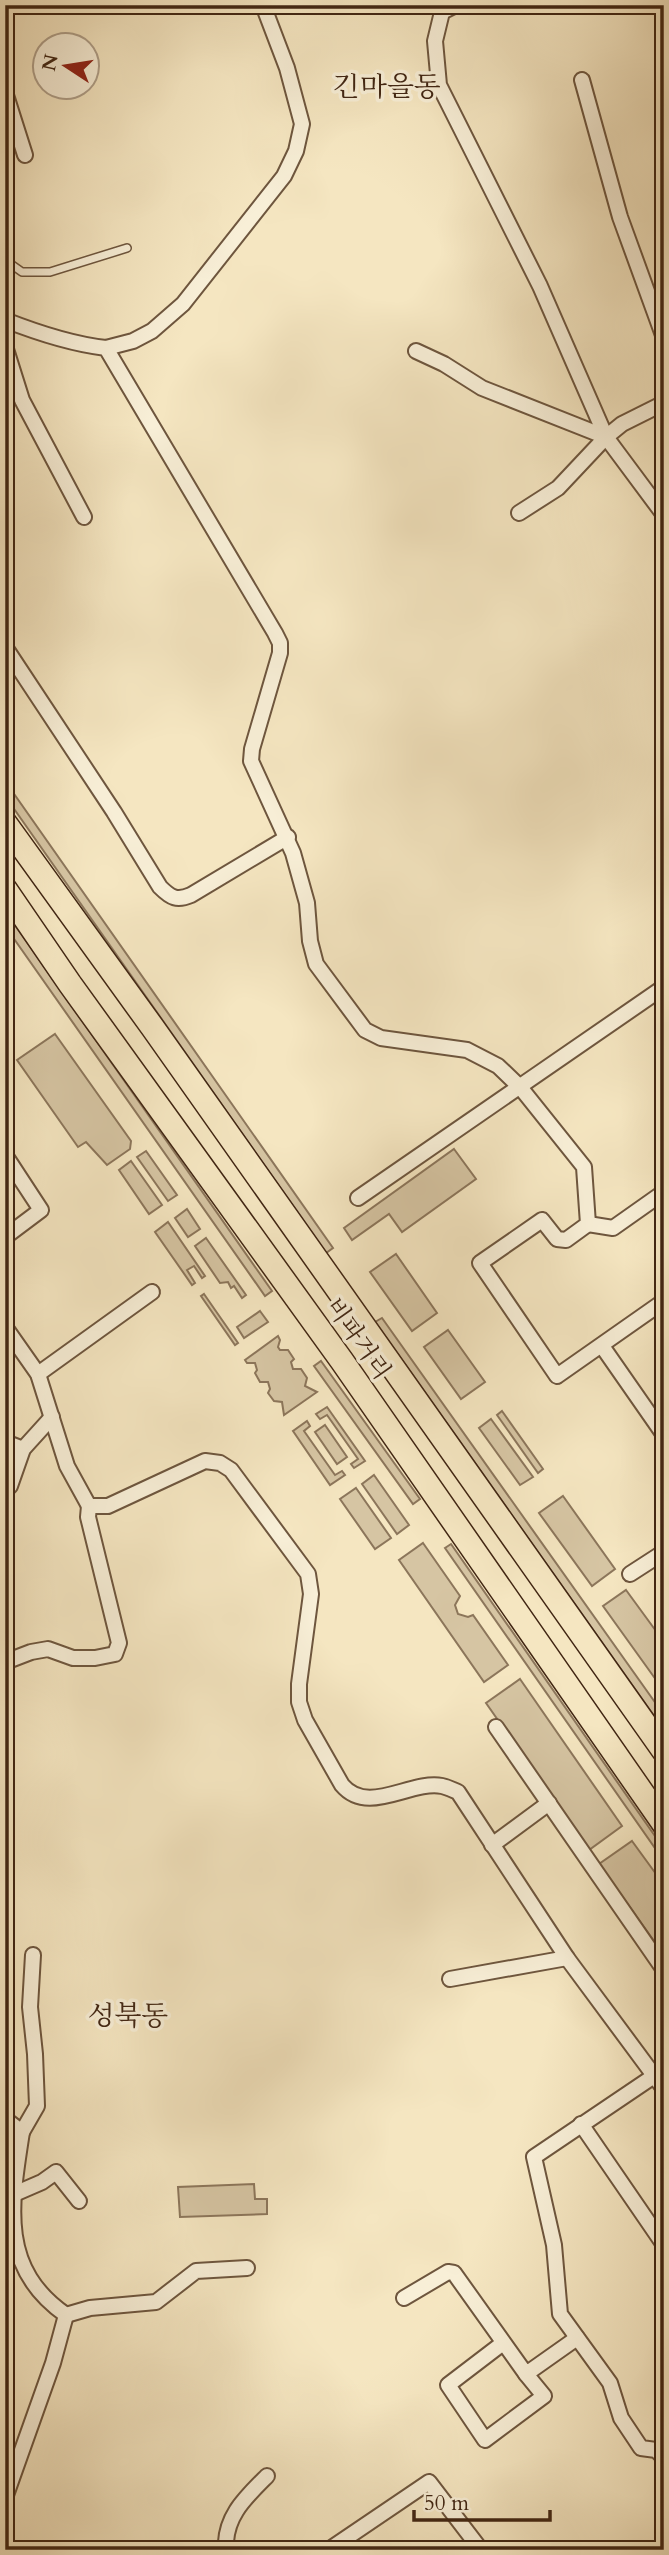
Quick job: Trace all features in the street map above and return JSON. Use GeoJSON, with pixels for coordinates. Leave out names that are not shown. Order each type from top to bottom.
{"type":"FeatureCollection","features":[{"type":"Feature","properties":{"kind":"main road","name":"비파거리"},"geometry":{"type":"LineString","coordinates":[[5,824],[153,1028],[664,1751]]}},
{"type":"Feature","properties":{"kind":"main road","name":"비파거리"},"geometry":{"type":"LineString","coordinates":[[5,889],[69,984],[342,1361],[664,1824]]}},
{"type":"Feature","properties":{"kind":"street"},"geometry":{"type":"LineString","coordinates":[[5,320],[55,338],[106,348],[133,341],[152,331],[183,304],[284,176],[296,151],[302,124],[287,68],[263,5]]}},
{"type":"Feature","properties":{"kind":"street"},"geometry":{"type":"LineString","coordinates":[[456,5],[442,12],[435,41],[439,85],[540,286],[606,438],[664,515]]}},
{"type":"Feature","properties":{"kind":"street"},"geometry":{"type":"LineString","coordinates":[[582,80],[620,217],[664,338]]}},
{"type":"Feature","properties":{"kind":"street"},"geometry":{"type":"LineString","coordinates":[[5,92],[25,155]]}},
{"type":"Feature","properties":{"kind":"street"},"geometry":{"type":"LineString","coordinates":[[5,346],[22,400],[84,517]]}},
{"type":"Feature","properties":{"kind":"street"},"geometry":{"type":"LineString","coordinates":[[106,348],[280,643],[277,667],[252,749],[251,761],[288,837],[307,902],[310,941],[316,964],[365,1030],[381,1038],[467,1050],[498,1066],[520,1087],[584,1167],[588,1224]]}},
{"type":"Feature","properties":{"kind":"street"},"geometry":{"type":"LineString","coordinates":[[415,351],[444,364],[482,388],[606,438]]}},
{"type":"Feature","properties":{"kind":"street"},"geometry":{"type":"LineString","coordinates":[[519,513],[558,488],[622,424],[664,403]]}},
{"type":"Feature","properties":{"kind":"street"},"geometry":{"type":"LineString","coordinates":[[5,647],[114,811],[160,887],[169,896],[176,899],[191,895],[288,837]]}},
{"type":"Feature","properties":{"kind":"street"},"geometry":{"type":"LineString","coordinates":[[358,1198],[664,987]]}},
{"type":"Feature","properties":{"kind":"street"},"geometry":{"type":"LineString","coordinates":[[5,1155],[41,1210],[5,1237]]}},
{"type":"Feature","properties":{"kind":"street"},"geometry":{"type":"LineString","coordinates":[[664,1192],[613,1228],[588,1224],[566,1240],[557,1239],[542,1220],[480,1263],[557,1376],[664,1301]]}},
{"type":"Feature","properties":{"kind":"street"},"geometry":{"type":"LineString","coordinates":[[38,1374],[152,1292]]}},
{"type":"Feature","properties":{"kind":"street"},"geometry":{"type":"LineString","coordinates":[[5,1327],[38,1374],[67,1466],[89,1506],[88,1517],[119,1643],[115,1654],[95,1658],[73,1658],[48,1649],[5,1662]]}},
{"type":"Feature","properties":{"kind":"street"},"geometry":{"type":"LineString","coordinates":[[603,1346],[664,1435]]}},
{"type":"Feature","properties":{"kind":"street"},"geometry":{"type":"LineString","coordinates":[[5,1491],[10,1486],[23,1449],[51,1417]]}},
{"type":"Feature","properties":{"kind":"street"},"geometry":{"type":"LineString","coordinates":[[5,1442],[23,1449]]}},
{"type":"Feature","properties":{"kind":"street"},"geometry":{"type":"LineString","coordinates":[[89,1506],[108,1506],[205,1461],[220,1462],[231,1470],[308,1574],[311,1594],[299,1702],[304,1720],[342,1785],[349,1793],[373,1798],[443,1786],[458,1792],[566,1958],[664,2089]]}},
{"type":"Feature","properties":{"kind":"street"},"geometry":{"type":"LineString","coordinates":[[630,1574],[664,1552]]}},
{"type":"Feature","properties":{"kind":"street"},"geometry":{"type":"LineString","coordinates":[[496,1727],[664,1970]]}},
{"type":"Feature","properties":{"kind":"street"},"geometry":{"type":"LineString","coordinates":[[492,1845],[549,1803]]}},
{"type":"Feature","properties":{"kind":"street"},"geometry":{"type":"LineString","coordinates":[[33,1955],[30,2007],[37,2106],[22,2132],[12,2195],[9,2244],[16,2269],[44,2303],[66,2315],[90,2308],[156,2302],[196,2271],[247,2268]]}},
{"type":"Feature","properties":{"kind":"street"},"geometry":{"type":"LineString","coordinates":[[450,1979],[566,1958]]}},
{"type":"Feature","properties":{"kind":"street"},"geometry":{"type":"LineString","coordinates":[[654,2076],[534,2157],[554,2245],[560,2314],[610,2383],[621,2418],[641,2448],[661,2451]]}},
{"type":"Feature","properties":{"kind":"street"},"geometry":{"type":"LineString","coordinates":[[5,2119],[22,2132]]}},
{"type":"Feature","properties":{"kind":"street"},"geometry":{"type":"LineString","coordinates":[[581,2124],[664,2245]]}},
{"type":"Feature","properties":{"kind":"street"},"geometry":{"type":"LineString","coordinates":[[12,2195],[42,2182],[56,2172],[79,2201]]}},
{"type":"Feature","properties":{"kind":"street"},"geometry":{"type":"LineString","coordinates":[[404,2298],[448,2272],[454,2273],[544,2396],[485,2440],[448,2385],[503,2343]]}},
{"type":"Feature","properties":{"kind":"street"},"geometry":{"type":"LineString","coordinates":[[5,2498],[54,2363],[66,2315]]}},
{"type":"Feature","properties":{"kind":"street"},"geometry":{"type":"LineString","coordinates":[[526,2374],[577,2337]]}},
{"type":"Feature","properties":{"kind":"street"},"geometry":{"type":"LineString","coordinates":[[226,2550],[231,2518],[240,2503],[267,2476]]}},
{"type":"Feature","properties":{"kind":"street"},"geometry":{"type":"LineString","coordinates":[[333,2550],[332,2547],[429,2482],[481,2550]]}},
{"type":"Feature","properties":{"kind":"lane"},"geometry":{"type":"LineString","coordinates":[[5,260],[22,272],[50,272],[127,248]]}},
{"type":"Feature","properties":{"kind":"shaded area"},"geometry":{"type":"Polygon","coordinates":[[[5,781],[333,1248],[326,1253],[5,796],[5,781]]]}},
{"type":"Feature","properties":{"kind":"shaded area"},"geometry":{"type":"Polygon","coordinates":[[[5,911],[272,1291],[265,1296],[5,926],[5,911]]]}},
{"type":"Feature","properties":{"kind":"shaded area"},"geometry":{"type":"Polygon","coordinates":[[[55,1034],[131,1141],[130,1149],[107,1165],[86,1142],[78,1147],[17,1060],[55,1034]]]}},
{"type":"Feature","properties":{"kind":"shaded area"},"geometry":{"type":"Polygon","coordinates":[[[454,1149],[476,1179],[402,1232],[389,1214],[352,1240],[344,1228],[454,1149]]]}},
{"type":"Feature","properties":{"kind":"shaded area"},"geometry":{"type":"Polygon","coordinates":[[[146,1151],[177,1195],[168,1201],[137,1157],[146,1151]]]}},
{"type":"Feature","properties":{"kind":"shaded area"},"geometry":{"type":"Polygon","coordinates":[[[131,1161],[162,1205],[149,1214],[119,1170],[131,1161]]]}},
{"type":"Feature","properties":{"kind":"shaded area"},"geometry":{"type":"Polygon","coordinates":[[[187,1209],[200,1229],[188,1237],[175,1218],[187,1209]]]}},
{"type":"Feature","properties":{"kind":"shaded area"},"geometry":{"type":"Polygon","coordinates":[[[168,1222],[205,1276],[202,1278],[194,1266],[187,1270],[195,1283],[192,1285],[155,1232],[168,1222]]]}},
{"type":"Feature","properties":{"kind":"shaded area"},"geometry":{"type":"Polygon","coordinates":[[[206,1238],[246,1295],[242,1298],[234,1286],[231,1288],[228,1282],[220,1283],[195,1246],[206,1238]]]}},
{"type":"Feature","properties":{"kind":"shaded area"},"geometry":{"type":"Polygon","coordinates":[[[396,1254],[437,1313],[412,1331],[370,1272],[396,1254]]]}},
{"type":"Feature","properties":{"kind":"shaded area"},"geometry":{"type":"Polygon","coordinates":[[[204,1294],[238,1343],[235,1345],[201,1296],[204,1294]]]}},
{"type":"Feature","properties":{"kind":"shaded area"},"geometry":{"type":"Polygon","coordinates":[[[260,1311],[268,1322],[244,1338],[237,1327],[260,1311]]]}},
{"type":"Feature","properties":{"kind":"shaded area"},"geometry":{"type":"Polygon","coordinates":[[[382,1318],[664,1715],[664,1730],[375,1322],[382,1318]]]}},
{"type":"Feature","properties":{"kind":"shaded area"},"geometry":{"type":"Polygon","coordinates":[[[448,1330],[485,1382],[461,1399],[424,1347],[448,1330]]]}},
{"type":"Feature","properties":{"kind":"shaded area"},"geometry":{"type":"Polygon","coordinates":[[[278,1336],[280,1350],[288,1350],[294,1359],[291,1362],[293,1369],[301,1369],[307,1378],[305,1386],[317,1392],[284,1415],[282,1402],[274,1401],[268,1393],[268,1382],[260,1382],[255,1373],[255,1363],[247,1363],[245,1360],[278,1336]]]}},
{"type":"Feature","properties":{"kind":"shaded area"},"geometry":{"type":"Polygon","coordinates":[[[321,1361],[420,1499],[413,1504],[314,1366],[321,1361]]]}},
{"type":"Feature","properties":{"kind":"shaded area"},"geometry":{"type":"Polygon","coordinates":[[[327,1407],[365,1461],[354,1468],[351,1464],[358,1459],[327,1415],[320,1419],[316,1414],[327,1407]]]}},
{"type":"Feature","properties":{"kind":"shaded area"},"geometry":{"type":"Polygon","coordinates":[[[502,1411],[543,1469],[538,1473],[497,1415],[502,1411]]]}},
{"type":"Feature","properties":{"kind":"shaded area"},"geometry":{"type":"Polygon","coordinates":[[[491,1419],[533,1477],[520,1485],[479,1428],[491,1419]]]}},
{"type":"Feature","properties":{"kind":"shaded area"},"geometry":{"type":"Polygon","coordinates":[[[307,1421],[310,1426],[304,1431],[335,1475],[342,1471],[345,1475],[330,1485],[293,1431],[307,1421]]]}},
{"type":"Feature","properties":{"kind":"shaded area"},"geometry":{"type":"Polygon","coordinates":[[[325,1425],[347,1457],[337,1464],[315,1432],[325,1425]]]}},
{"type":"Feature","properties":{"kind":"shaded area"},"geometry":{"type":"Polygon","coordinates":[[[374,1475],[409,1525],[397,1534],[362,1484],[374,1475]]]}},
{"type":"Feature","properties":{"kind":"shaded area"},"geometry":{"type":"Polygon","coordinates":[[[356,1488],[391,1538],[375,1549],[340,1499],[356,1488]]]}},
{"type":"Feature","properties":{"kind":"shaded area"},"geometry":{"type":"Polygon","coordinates":[[[563,1496],[615,1569],[592,1586],[539,1513],[563,1496]]]}},
{"type":"Feature","properties":{"kind":"shaded area"},"geometry":{"type":"Polygon","coordinates":[[[423,1543],[460,1596],[455,1605],[458,1614],[468,1617],[473,1615],[508,1665],[484,1682],[399,1560],[423,1543]]]}},
{"type":"Feature","properties":{"kind":"shaded area"},"geometry":{"type":"Polygon","coordinates":[[[451,1544],[664,1849],[664,1861],[445,1548],[451,1544]]]}},
{"type":"Feature","properties":{"kind":"shaded area"},"geometry":{"type":"Polygon","coordinates":[[[626,1590],[664,1642],[664,1691],[603,1606],[626,1590]]]}},
{"type":"Feature","properties":{"kind":"shaded area"},"geometry":{"type":"Polygon","coordinates":[[[520,1679],[622,1826],[589,1850],[486,1703],[520,1679]]]}},
{"type":"Feature","properties":{"kind":"shaded area"},"geometry":{"type":"Polygon","coordinates":[[[632,1841],[664,1885],[664,1955],[599,1864],[632,1841]]]}},
{"type":"Feature","properties":{"kind":"shaded area"},"geometry":{"type":"Polygon","coordinates":[[[254,2184],[255,2199],[267,2199],[267,2214],[180,2217],[178,2187],[254,2184]]]}},
{"type":"Feature","properties":{"kind":"district","name":"긴마을동"},"geometry":{"type":"Point","coordinates":[387,87]}},
{"type":"Feature","properties":{"kind":"district","name":"성북동"},"geometry":{"type":"Point","coordinates":[128,2016]}}]}
